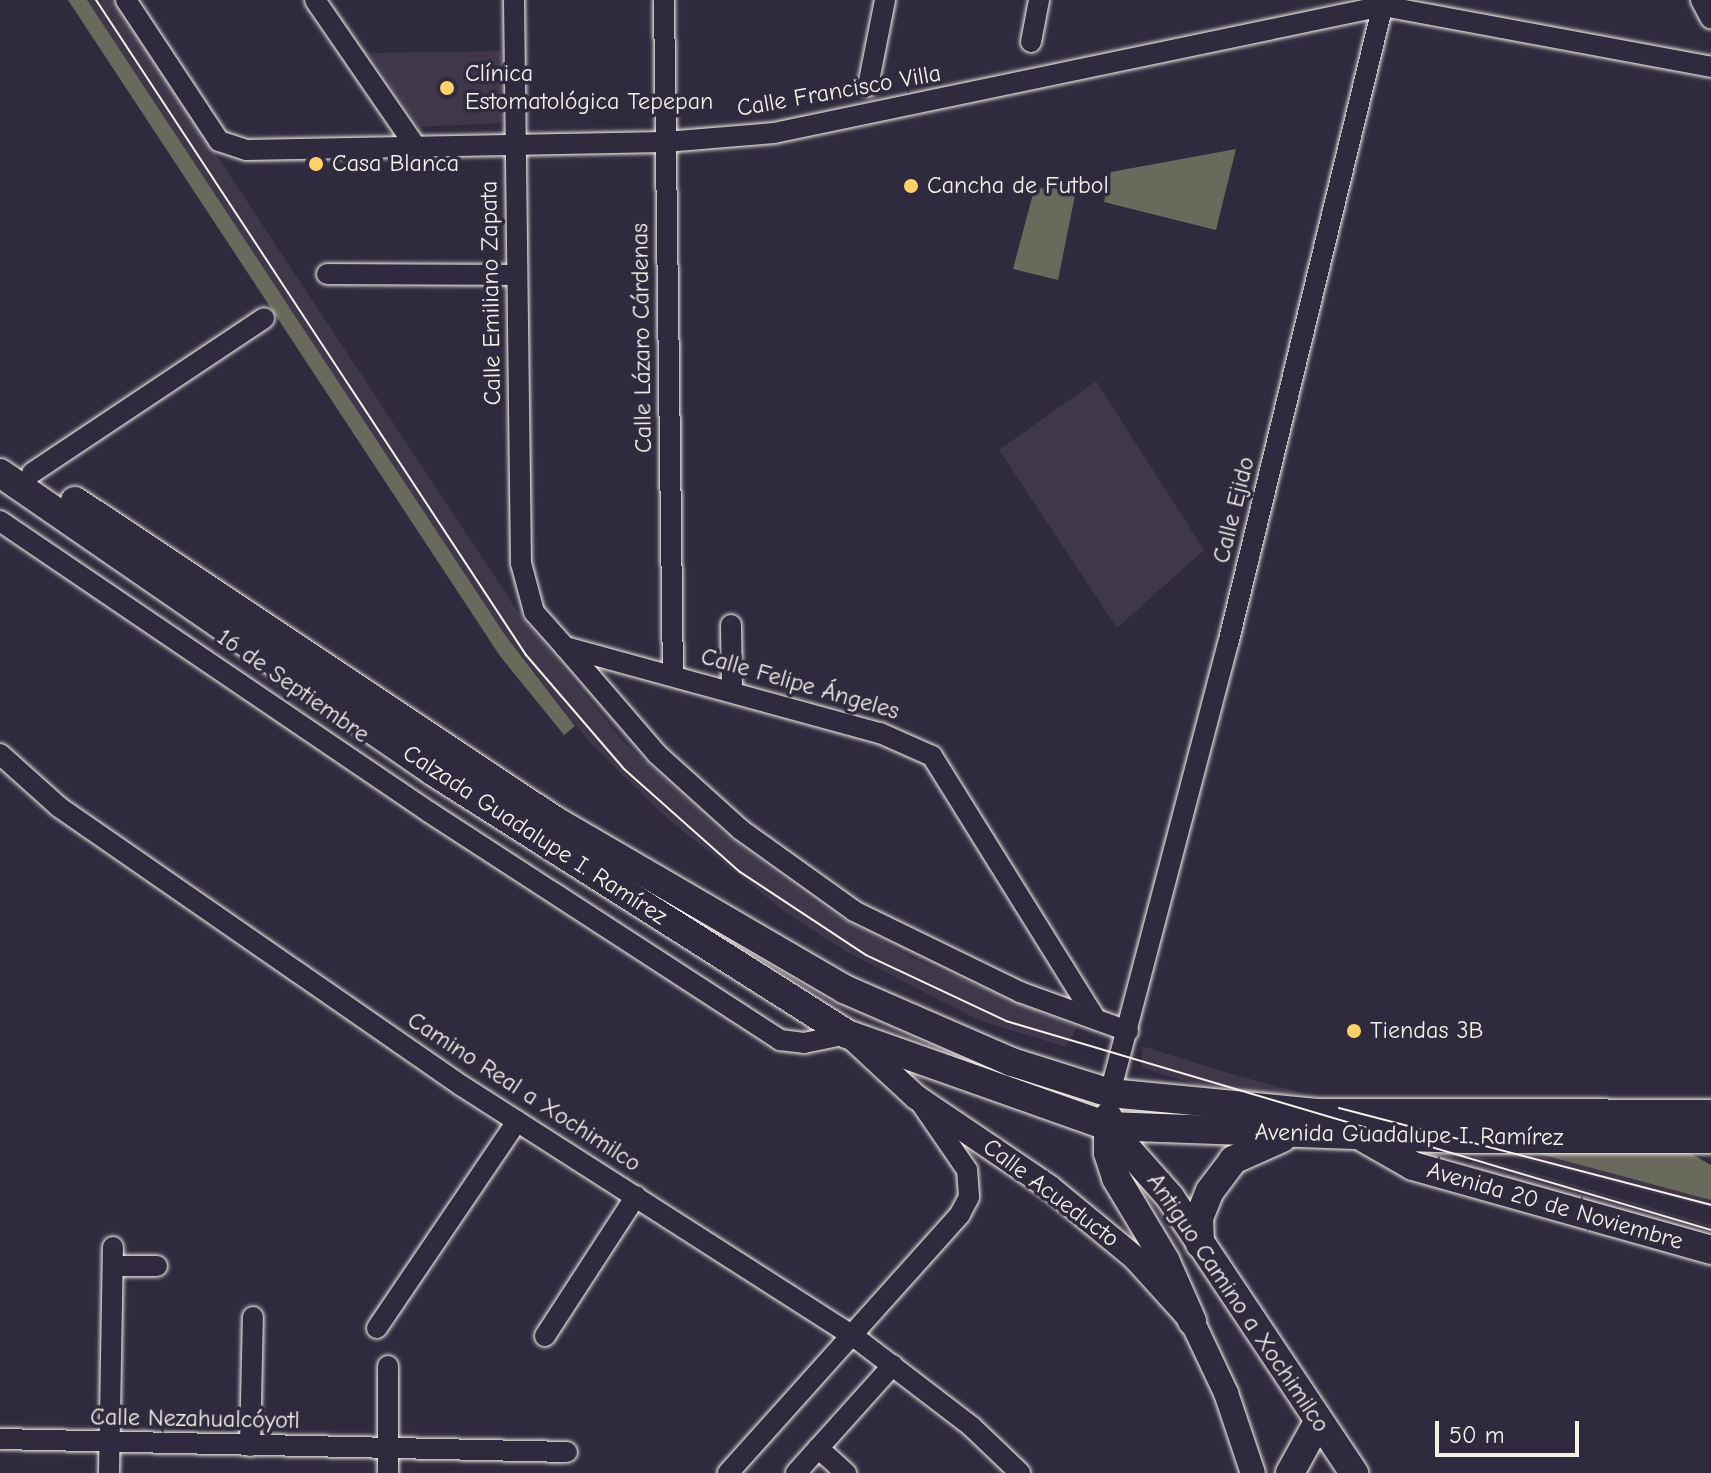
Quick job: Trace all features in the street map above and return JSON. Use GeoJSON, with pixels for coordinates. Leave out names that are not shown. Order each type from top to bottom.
{"type":"FeatureCollection","features":[{"type":"Feature","properties":{"kind":"main road","name":"Calzada Guadalupe I. Ramírez"},"geometry":{"type":"LineString","coordinates":[[0,451],[554,820],[844,989],[1012,1062],[1110,1093]]}},
{"type":"Feature","properties":{"kind":"main road","name":"Calzada Guadalupe I. Ramírez"},"geometry":{"type":"LineString","coordinates":[[0,473],[434,772],[847,1034],[1107,1126]]}},
{"type":"Feature","properties":{"kind":"main road","name":"Avenida Guadalupe I. Ramírez"},"geometry":{"type":"LineString","coordinates":[[1110,1093],[1317,1113],[1711,1114]]}},
{"type":"Feature","properties":{"kind":"main road"},"geometry":{"type":"LineString","coordinates":[[1110,1093],[1107,1126],[1116,1178],[1165,1260],[1192,1321]]}},
{"type":"Feature","properties":{"kind":"main road","name":"Avenida Guadalupe I. Ramírez"},"geometry":{"type":"LineString","coordinates":[[1107,1126],[1293,1135],[1711,1139]]}},
{"type":"Feature","properties":{"kind":"main road","name":"Antiguo Camino a Xochimilco"},"geometry":{"type":"LineString","coordinates":[[1107,1126],[1170,1197],[1354,1473]]}},
{"type":"Feature","properties":{"kind":"main road"},"geometry":{"type":"LineString","coordinates":[[1200,1244],[1199,1218],[1210,1191],[1233,1160],[1293,1135]]}},
{"type":"Feature","properties":{"kind":"main road","name":"Avenida 20 de Noviembre"},"geometry":{"type":"LineString","coordinates":[[1359,1136],[1413,1166],[1711,1250]]}},
{"type":"Feature","properties":{"kind":"main road"},"geometry":{"type":"LineString","coordinates":[[1290,1473],[1318,1422]]}},
{"type":"Feature","properties":{"kind":"street","name":"Calle Francisco Villa"},"geometry":{"type":"LineString","coordinates":[[126,0],[219,141],[246,150],[414,144],[665,142],[774,133],[1384,3]]}},
{"type":"Feature","properties":{"kind":"street"},"geometry":{"type":"LineString","coordinates":[[315,0],[414,144]]}},
{"type":"Feature","properties":{"kind":"street","name":"Calle Emiliano Zapata"},"geometry":{"type":"LineString","coordinates":[[514,0],[523,585],[534,612],[565,647]]}},
{"type":"Feature","properties":{"kind":"street","name":"Calle Lázaro Cárdenas"},"geometry":{"type":"LineString","coordinates":[[664,0],[673,675]]}},
{"type":"Feature","properties":{"kind":"street"},"geometry":{"type":"LineString","coordinates":[[868,86],[885,0]]}},
{"type":"Feature","properties":{"kind":"street"},"geometry":{"type":"LineString","coordinates":[[1031,42],[1039,0]]}},
{"type":"Feature","properties":{"kind":"street"},"geometry":{"type":"LineString","coordinates":[[1701,0],[1711,19]]}},
{"type":"Feature","properties":{"kind":"street"},"geometry":{"type":"LineString","coordinates":[[1384,3],[1711,67]]}},
{"type":"Feature","properties":{"kind":"street","name":"Calle Ejido"},"geometry":{"type":"LineString","coordinates":[[1110,1093],[1384,3]]}},
{"type":"Feature","properties":{"kind":"street"},"geometry":{"type":"LineString","coordinates":[[327,274],[517,275]]}},
{"type":"Feature","properties":{"kind":"street"},"geometry":{"type":"LineString","coordinates":[[32,473],[264,318]]}},
{"type":"Feature","properties":{"kind":"street","name":"16 de Septiembre"},"geometry":{"type":"LineString","coordinates":[[0,521],[429,812],[780,1040],[804,1043],[847,1034]]}},
{"type":"Feature","properties":{"kind":"street"},"geometry":{"type":"LineString","coordinates":[[731,625],[732,691]]}},
{"type":"Feature","properties":{"kind":"street"},"geometry":{"type":"LineString","coordinates":[[565,647],[678,773],[741,830],[854,911],[978,974],[1128,1031]]}},
{"type":"Feature","properties":{"kind":"street","name":"Calle Felipe Ángeles"},"geometry":{"type":"LineString","coordinates":[[565,647],[880,733],[932,756],[1096,1019]]}},
{"type":"Feature","properties":{"kind":"street"},"geometry":{"type":"LineString","coordinates":[[0,754],[0,771]]}},
{"type":"Feature","properties":{"kind":"street","name":"Camino Real a Xochimilco"},"geometry":{"type":"LineString","coordinates":[[0,754],[59,807],[517,1121],[852,1335],[971,1426],[1020,1473]]}},
{"type":"Feature","properties":{"kind":"street","name":"Calle Acueducto"},"geometry":{"type":"LineString","coordinates":[[847,1034],[916,1097],[1091,1219],[1192,1321],[1226,1393],[1253,1473]]}},
{"type":"Feature","properties":{"kind":"street"},"geometry":{"type":"LineString","coordinates":[[728,1473],[960,1214],[969,1197],[967,1170],[916,1097]]}},
{"type":"Feature","properties":{"kind":"street"},"geometry":{"type":"LineString","coordinates":[[377,1328],[517,1121]]}},
{"type":"Feature","properties":{"kind":"street"},"geometry":{"type":"LineString","coordinates":[[545,1336],[636,1196]]}},
{"type":"Feature","properties":{"kind":"street"},"geometry":{"type":"LineString","coordinates":[[109,1473],[113,1256],[157,1266]]}},
{"type":"Feature","properties":{"kind":"street"},"geometry":{"type":"LineString","coordinates":[[250,1446],[253,1317]]}},
{"type":"Feature","properties":{"kind":"street"},"geometry":{"type":"LineString","coordinates":[[796,1473],[893,1365]]}},
{"type":"Feature","properties":{"kind":"street"},"geometry":{"type":"LineString","coordinates":[[388,1366],[388,1473]]}},
{"type":"Feature","properties":{"kind":"street","name":"Calle Nezahualcóyotl"},"geometry":{"type":"LineString","coordinates":[[0,1439],[109,1444],[567,1452]]}},
{"type":"Feature","properties":{"kind":"street"},"geometry":{"type":"LineString","coordinates":[[818,1448],[846,1473]]}},
{"type":"Feature","properties":{"kind":"shaded area"},"geometry":{"type":"Polygon","coordinates":[[[87,0],[114,0],[520,615],[622,740],[720,831],[820,905],[912,958],[1077,1027],[1066,1047],[978,1020],[847,952],[788,914],[669,820],[590,743],[505,635],[87,0]]]}},
{"type":"Feature","properties":{"kind":"shaded area","name":"Clínica Estomatológica Tepepan"},"geometry":{"type":"Polygon","coordinates":[[[501,51],[501,123],[419,127],[369,53],[501,51]]]}},
{"type":"Feature","properties":{"kind":"shaded area"},"geometry":{"type":"Polygon","coordinates":[[[1096,381],[1204,550],[1117,628],[999,450],[1096,381]]]}},
{"type":"Feature","properties":{"kind":"shaded area"},"geometry":{"type":"Polygon","coordinates":[[[1142,1046],[1302,1093],[1243,1098],[1142,1068],[1142,1046]]]}},
{"type":"Feature","properties":{"kind":"shaded area"},"geometry":{"type":"Polygon","coordinates":[[[1512,1146],[1711,1200],[1711,1208],[1505,1155],[1512,1146]]]}},
{"type":"Feature","properties":{"kind":"shaded area"},"geometry":{"type":"Polygon","coordinates":[[[1476,1156],[1711,1225],[1711,1237],[1469,1166],[1476,1156]]]}},
{"type":"Feature","properties":{"kind":"green space"},"geometry":{"type":"Polygon","coordinates":[[[68,0],[87,0],[505,635],[575,726],[564,735],[500,656],[68,0]]]}},
{"type":"Feature","properties":{"kind":"green space"},"geometry":{"type":"Polygon","coordinates":[[[1236,149],[1216,230],[1104,202],[1111,172],[1236,149]]]}},
{"type":"Feature","properties":{"kind":"green space"},"geometry":{"type":"Polygon","coordinates":[[[1078,180],[1058,280],[1013,269],[1034,190],[1078,180]]]}},
{"type":"Feature","properties":{"kind":"green space"},"geometry":{"type":"Polygon","coordinates":[[[1514,1147],[1688,1152],[1711,1165],[1711,1200],[1514,1147]]]}},
{"type":"Feature","properties":{"kind":"tram line"},"geometry":{"type":"LineString","coordinates":[[96,0],[526,655],[624,769],[740,872],[866,955],[1006,1021],[1711,1230]]}},
{"type":"Feature","properties":{"kind":"tram line"},"geometry":{"type":"LineString","coordinates":[[1339,1108],[1711,1205]]}},
{"type":"Feature","properties":{"kind":"place","name":"Clínica Estomatológica Tepepan"},"geometry":{"type":"Point","coordinates":[447,88]}},
{"type":"Feature","properties":{"kind":"place","name":"Casa Blanca"},"geometry":{"type":"Point","coordinates":[316,164]}},
{"type":"Feature","properties":{"kind":"place","name":"Cancha de Futbol"},"geometry":{"type":"Point","coordinates":[911,186]}},
{"type":"Feature","properties":{"kind":"place","name":"Tiendas 3B"},"geometry":{"type":"Point","coordinates":[1354,1031]}}]}
